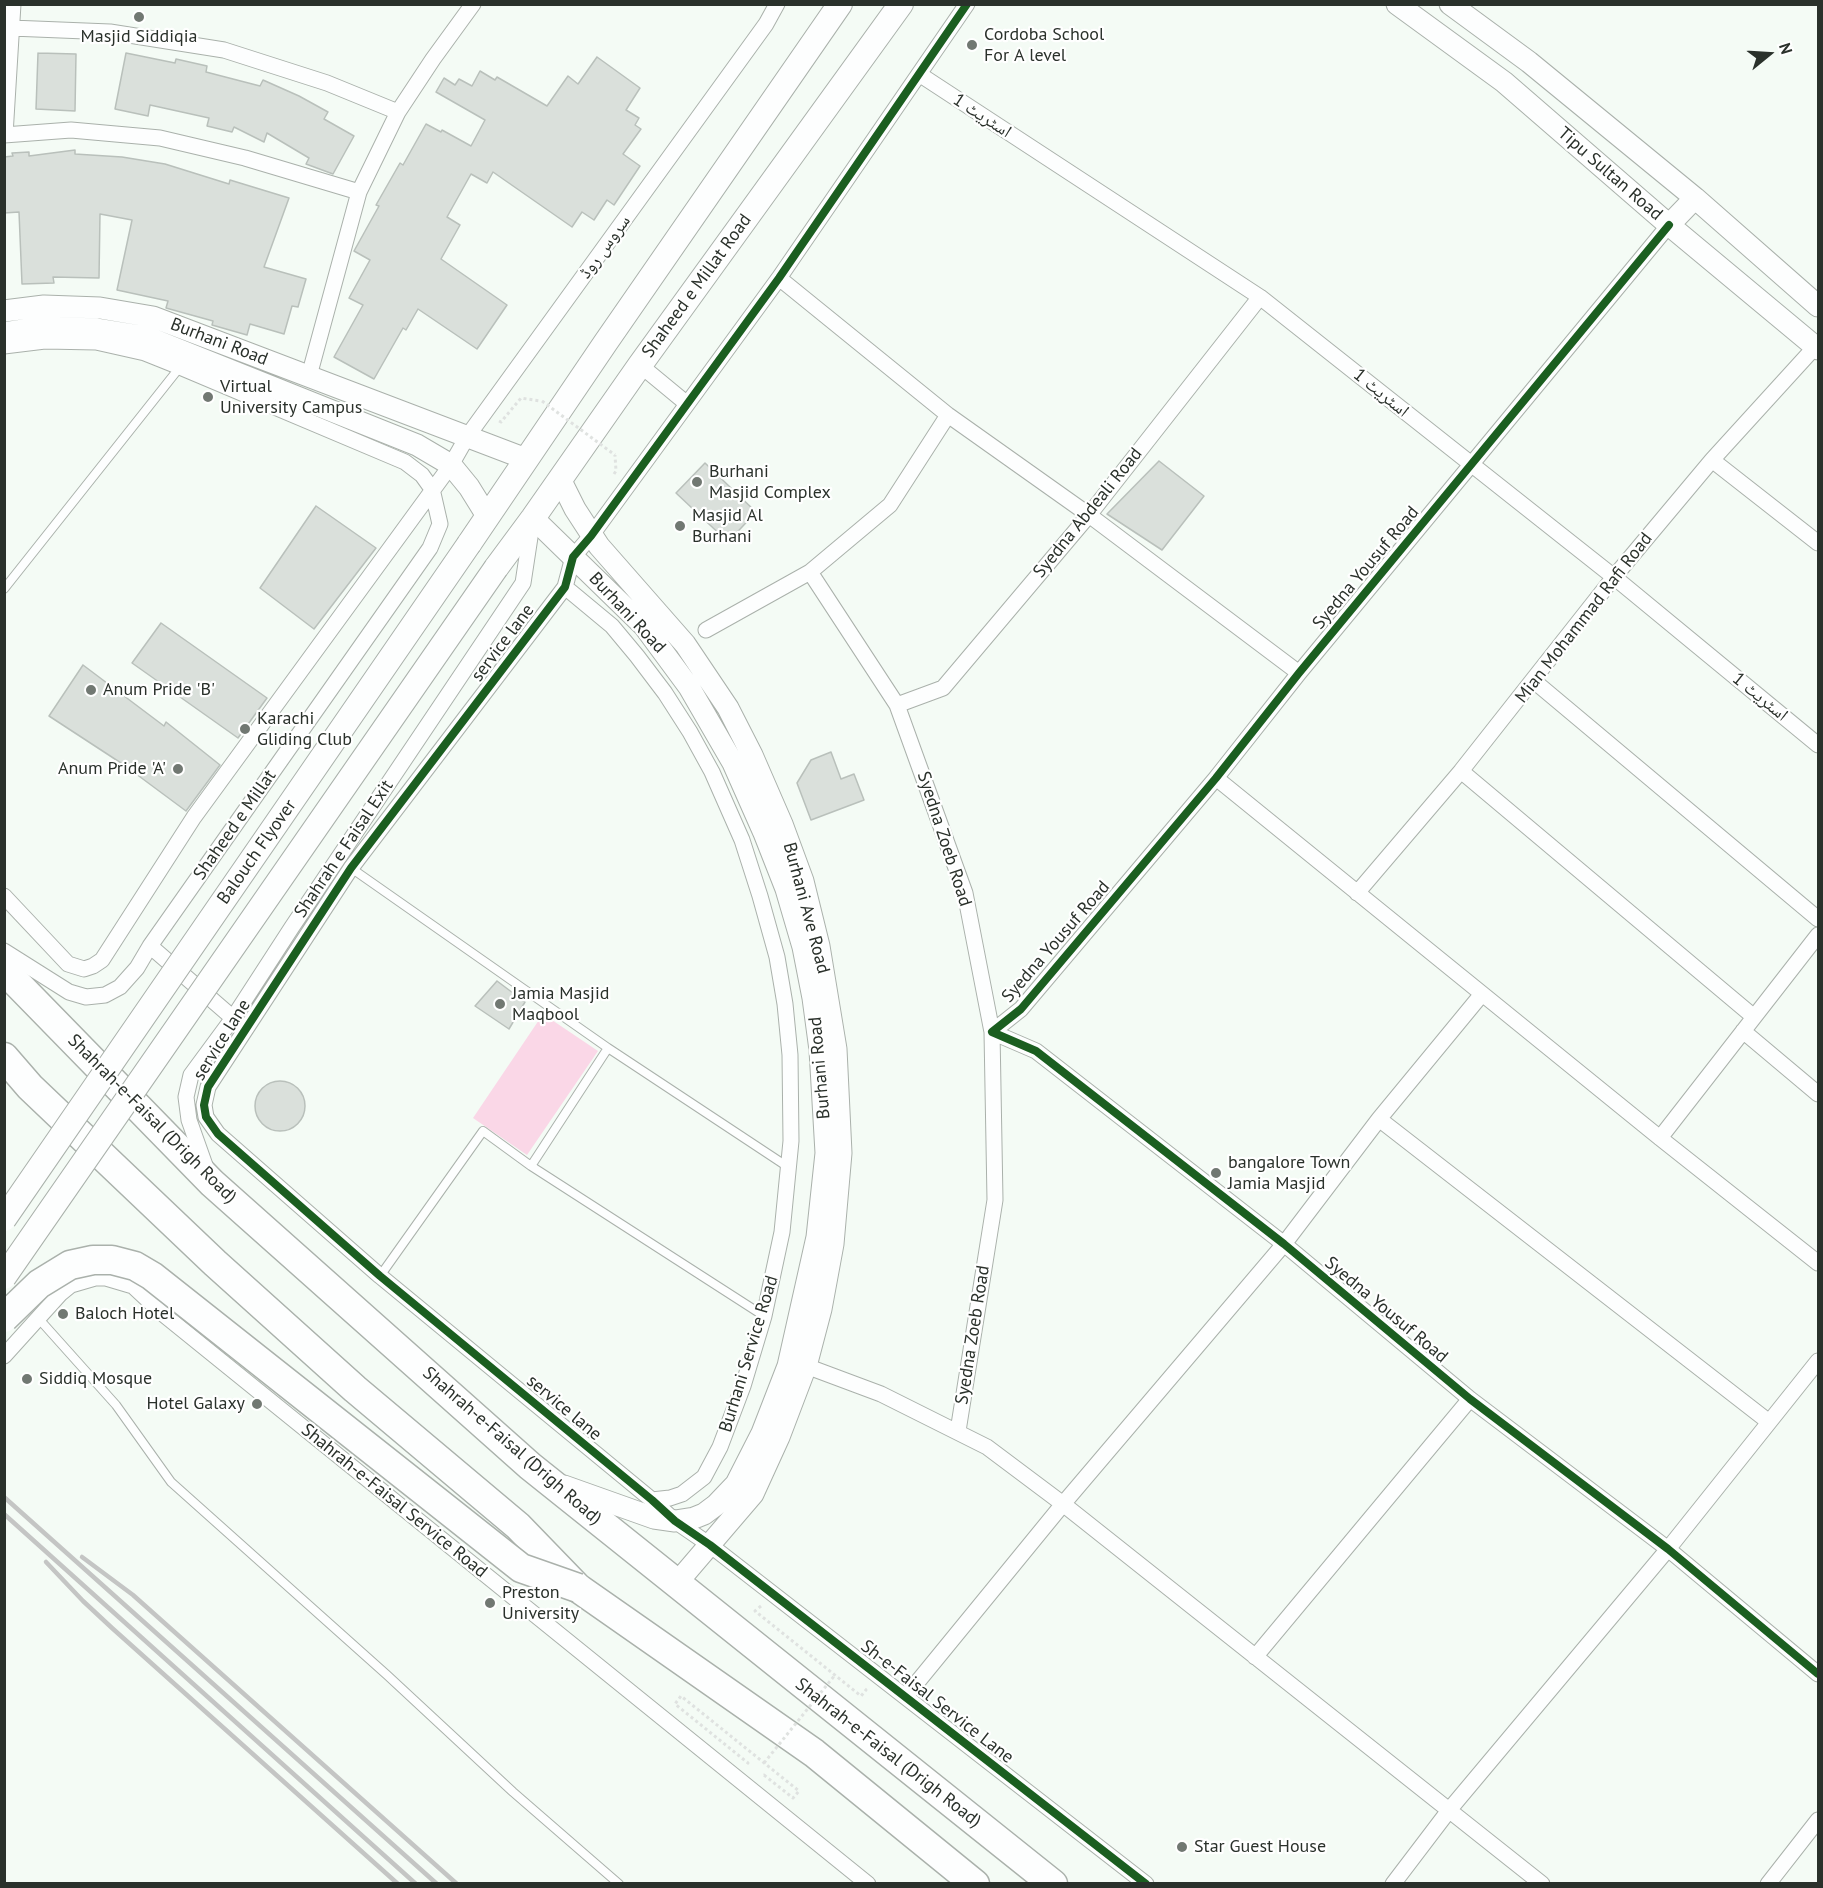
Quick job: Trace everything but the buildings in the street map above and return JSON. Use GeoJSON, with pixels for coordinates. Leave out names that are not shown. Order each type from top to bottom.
{"type":"FeatureCollection","features":[{"type":"Feature","properties":{"kind":"highway","name":"Shahrah-e-Faisal (Drigh Road)"},"geometry":{"type":"LineString","coordinates":[[4,970],[212,1183],[530,1466],[1053,1884]]}},
{"type":"Feature","properties":{"kind":"highway"},"geometry":{"type":"LineString","coordinates":[[4,1057],[30,1087],[215,1263],[355,1389],[518,1526],[578,1588],[814,1753],[975,1884]]}},
{"type":"Feature","properties":{"kind":"highway"},"geometry":{"type":"LineString","coordinates":[[4,1318],[39,1284],[70,1265],[93,1260],[112,1260],[135,1266],[152,1276],[521,1568],[578,1588]]}},
{"type":"Feature","properties":{"kind":"main road"},"geometry":{"type":"LineString","coordinates":[[526,459],[840,4]]}},
{"type":"Feature","properties":{"kind":"main road"},"geometry":{"type":"LineString","coordinates":[[636,371],[638,349],[722,229],[814,84],[858,4]]}},
{"type":"Feature","properties":{"kind":"main road"},"geometry":{"type":"LineString","coordinates":[[606,342],[623,332],[814,84],[885,4]]}},
{"type":"Feature","properties":{"kind":"main road","name":"Shaheed e Millat Road"},"geometry":{"type":"LineString","coordinates":[[496,568],[901,4]]}},
{"type":"Feature","properties":{"kind":"main road","name":"Balouch Flyover"},"geometry":{"type":"LineString","coordinates":[[4,1219],[526,459]]}},
{"type":"Feature","properties":{"kind":"main road","name":"Balouch Flyover"},"geometry":{"type":"LineString","coordinates":[[4,1277],[496,568]]}},
{"type":"Feature","properties":{"kind":"street"},"geometry":{"type":"LineString","coordinates":[[13,4],[5,135],[70,130],[160,138],[245,158],[358,192]]}},
{"type":"Feature","properties":{"kind":"street"},"geometry":{"type":"LineString","coordinates":[[309,376],[358,192],[398,112],[433,58],[473,4]]}},
{"type":"Feature","properties":{"kind":"street","name":"سروس روڈ"},"geometry":{"type":"LineString","coordinates":[[432,489],[451,465],[467,437],[766,24],[777,4]]}},
{"type":"Feature","properties":{"kind":"street","name":"service lane"},"geometry":{"type":"LineString","coordinates":[[675,1521],[380,1276],[218,1134],[206,1117],[204,1105],[208,1087],[351,868],[564,587],[573,557],[591,536],[686,402],[779,278],[967,4]]}},
{"type":"Feature","properties":{"kind":"street","name":"Tipu Sultan Road"},"geometry":{"type":"LineString","coordinates":[[1397,4],[1504,82],[1817,348]]}},
{"type":"Feature","properties":{"kind":"street","name":"Tipu Sultan Road"},"geometry":{"type":"LineString","coordinates":[[1450,4],[1529,62],[1695,198],[1818,306]]}},
{"type":"Feature","properties":{"kind":"street"},"geometry":{"type":"LineString","coordinates":[[11,27],[110,32],[224,50],[327,83],[398,112]]}},
{"type":"Feature","properties":{"kind":"street","name":"اسٹریٹ 1"},"geometry":{"type":"LineString","coordinates":[[919,74],[1260,297],[1614,577],[1818,745]]}},
{"type":"Feature","properties":{"kind":"street"},"geometry":{"type":"LineString","coordinates":[[1670,225],[1695,198]]}},
{"type":"Feature","properties":{"kind":"street","name":"Syedna Yousuf Road"},"geometry":{"type":"LineString","coordinates":[[1670,225],[1299,673],[1216,778],[1021,1009],[992,1032],[1036,1051],[1284,1244],[1470,1399],[1668,1549],[1818,1674]]}},
{"type":"Feature","properties":{"kind":"street"},"geometry":{"type":"LineString","coordinates":[[779,278],[948,415],[1089,515],[1299,673]]}},
{"type":"Feature","properties":{"kind":"street","name":"Syedna Abdeali Road"},"geometry":{"type":"LineString","coordinates":[[897,705],[943,688],[1089,515],[1260,297]]}},
{"type":"Feature","properties":{"kind":"street","name":"Burhani Road"},"geometry":{"type":"LineString","coordinates":[[4,311],[44,306],[100,308],[153,317],[526,459]]}},
{"type":"Feature","properties":{"kind":"street","name":"Burhani Road"},"geometry":{"type":"LineString","coordinates":[[4,333],[54,328],[97,329],[147,338],[417,445],[451,465],[469,487],[487,516]]}},
{"type":"Feature","properties":{"kind":"street"},"geometry":{"type":"LineString","coordinates":[[4,346],[45,341],[96,342],[145,353],[405,462],[422,476],[432,489],[194,817],[102,960],[84,969],[68,964],[4,896]]}},
{"type":"Feature","properties":{"kind":"street","name":"Mian Mohammad Rafi Road"},"geometry":{"type":"LineString","coordinates":[[1357,893],[1461,771],[1614,577],[1712,460],[1817,348]]}},
{"type":"Feature","properties":{"kind":"street"},"geometry":{"type":"LineString","coordinates":[[636,371],[686,402]]}},
{"type":"Feature","properties":{"kind":"street"},"geometry":{"type":"LineString","coordinates":[[706,630],[810,572],[890,505],[948,415]]}},
{"type":"Feature","properties":{"kind":"street"},"geometry":{"type":"LineString","coordinates":[[1712,460],[1818,543]]}},
{"type":"Feature","properties":{"kind":"street","name":"Burhani Ave Road"},"geometry":{"type":"LineString","coordinates":[[560,479],[591,536],[606,556],[685,644],[728,708],[752,755],[782,824],[803,882],[819,946],[836,1049],[841,1153],[833,1244],[821,1309],[806,1366]]}},
{"type":"Feature","properties":{"kind":"street","name":"Shaheed e Millat"},"geometry":{"type":"LineString","coordinates":[[4,951],[69,992],[86,997],[105,995],[120,987],[137,968],[150,946],[430,548],[440,524],[432,489]]}},
{"type":"Feature","properties":{"kind":"street","name":"Burhani Road"},"geometry":{"type":"LineString","coordinates":[[533,518],[644,626],[663,649],[704,711],[733,763],[786,889],[807,967],[820,1050],[826,1153],[817,1237],[788,1366],[762,1433],[735,1484],[716,1505],[704,1514],[675,1521],[654,1518],[549,1480]]}},
{"type":"Feature","properties":{"kind":"street","name":"Shahrah e Faisal Exit"},"geometry":{"type":"LineString","coordinates":[[212,1183],[189,1120],[186,1097],[191,1075],[233,1018],[523,583],[533,518]]}},
{"type":"Feature","properties":{"kind":"street","name":"Syedna Zoeb Road"},"geometry":{"type":"LineString","coordinates":[[810,572],[897,705],[965,893],[992,1032],[995,1200],[958,1431]]}},
{"type":"Feature","properties":{"kind":"street","name":"Burhani Service Road"},"geometry":{"type":"LineString","coordinates":[[564,587],[612,626],[665,693],[712,772],[742,840],[777,957],[790,1055],[789,1168],[782,1232],[764,1316],[736,1408],[713,1462],[704,1477],[694,1486],[670,1498],[652,1500]]}},
{"type":"Feature","properties":{"kind":"street"},"geometry":{"type":"LineString","coordinates":[[1534,681],[1818,919]]}},
{"type":"Feature","properties":{"kind":"street"},"geometry":{"type":"LineString","coordinates":[[1461,771],[1755,1017]]}},
{"type":"Feature","properties":{"kind":"street"},"geometry":{"type":"LineString","coordinates":[[1216,778],[1818,1263]]}},
{"type":"Feature","properties":{"kind":"street"},"geometry":{"type":"LineString","coordinates":[[1660,1138],[1818,935]]}},
{"type":"Feature","properties":{"kind":"street"},"geometry":{"type":"LineString","coordinates":[[150,946],[233,1018]]}},
{"type":"Feature","properties":{"kind":"street"},"geometry":{"type":"LineString","coordinates":[[906,1696],[1063,1504],[1284,1244],[1379,1119],[1482,994]]}},
{"type":"Feature","properties":{"kind":"street"},"geometry":{"type":"LineString","coordinates":[[1743,1031],[1818,1094]]}},
{"type":"Feature","properties":{"kind":"street"},"geometry":{"type":"LineString","coordinates":[[1379,1119],[1770,1422]]}},
{"type":"Feature","properties":{"kind":"street","name":"Shahrah-e-Faisal Service Road"},"geometry":{"type":"LineString","coordinates":[[4,1356],[60,1294],[71,1285],[83,1280],[106,1278],[133,1286],[163,1314],[868,1884]]}},
{"type":"Feature","properties":{"kind":"street"},"geometry":{"type":"LineString","coordinates":[[1393,1884],[1450,1809],[1668,1549],[1818,1361]]}},
{"type":"Feature","properties":{"kind":"street"},"geometry":{"type":"LineString","coordinates":[[676,1584],[753,1494],[779,1437],[806,1366],[881,1394],[958,1431],[987,1448],[1063,1504],[1542,1884]]}},
{"type":"Feature","properties":{"kind":"street"},"geometry":{"type":"LineString","coordinates":[[1255,1657],[1470,1399]]}},
{"type":"Feature","properties":{"kind":"street","name":"Sh-e-Faisal Service Lane"},"geometry":{"type":"LineString","coordinates":[[675,1521],[710,1545],[906,1696],[1146,1884]]}},
{"type":"Feature","properties":{"kind":"street"},"geometry":{"type":"LineString","coordinates":[[1768,1884],[1818,1821]]}},
{"type":"Feature","properties":{"kind":"lane"},"geometry":{"type":"LineString","coordinates":[[4,589],[180,367]]}},
{"type":"Feature","properties":{"kind":"lane"},"geometry":{"type":"LineString","coordinates":[[351,868],[608,1048],[789,1168]]}},
{"type":"Feature","properties":{"kind":"lane"},"geometry":{"type":"LineString","coordinates":[[531,1166],[608,1048]]}},
{"type":"Feature","properties":{"kind":"lane"},"geometry":{"type":"LineString","coordinates":[[380,1276],[483,1131],[531,1166],[764,1316]]}},
{"type":"Feature","properties":{"kind":"lane"},"geometry":{"type":"LineString","coordinates":[[39,1319],[116,1405],[171,1482],[387,1675],[513,1792],[619,1884]]}},
{"type":"Feature","properties":{"kind":"path"},"geometry":{"type":"LineString","coordinates":[[501,422],[521,398],[542,401],[615,455],[616,471],[611,478]]}},
{"type":"Feature","properties":{"kind":"path"},"geometry":{"type":"LineString","coordinates":[[769,1612],[760,1605],[755,1611],[861,1696],[866,1690],[858,1684]]}},
{"type":"Feature","properties":{"kind":"path"},"geometry":{"type":"LineString","coordinates":[[764,1763],[835,1675]]}},
{"type":"Feature","properties":{"kind":"path"},"geometry":{"type":"LineString","coordinates":[[748,1763],[675,1704],[681,1696],[799,1791],[793,1798],[764,1774]]}},
{"type":"Feature","properties":{"kind":"shaded area"},"geometry":{"type":"Polygon","coordinates":[[[543,1014],[598,1051],[527,1155],[473,1118],[543,1014]]]}},
{"type":"Feature","properties":{"kind":"railway"},"geometry":{"type":"LineString","coordinates":[[4,1497],[437,1884]]}},
{"type":"Feature","properties":{"kind":"railway"},"geometry":{"type":"LineString","coordinates":[[4,1514],[416,1884]]}},
{"type":"Feature","properties":{"kind":"railway"},"geometry":{"type":"LineString","coordinates":[[82,1557],[133,1595],[457,1884]]}},
{"type":"Feature","properties":{"kind":"railway"},"geometry":{"type":"LineString","coordinates":[[46,1562],[112,1628],[398,1884]]}},
{"type":"Feature","properties":{"kind":"cycle path"},"geometry":{"type":"LineString","coordinates":[[967,4],[779,278],[591,536],[573,557],[565,587],[351,868],[208,1087],[204,1105],[206,1117],[218,1134],[380,1276],[675,1521],[710,1545],[1146,1884]]}},
{"type":"Feature","properties":{"kind":"cycle path"},"geometry":{"type":"LineString","coordinates":[[1669,225],[1299,673],[1216,778],[1021,1009],[992,1032],[1036,1051],[1284,1244],[1470,1399],[1668,1549],[1818,1674]]}},
{"type":"Feature","properties":{"kind":"place","name":"Masjid Siddiqia"},"geometry":{"type":"Point","coordinates":[139,17]}},
{"type":"Feature","properties":{"kind":"place","name":"Cordoba School For A level"},"geometry":{"type":"Point","coordinates":[972,45]}},
{"type":"Feature","properties":{"kind":"place","name":"Virtual University Campus"},"geometry":{"type":"Point","coordinates":[208,397]}},
{"type":"Feature","properties":{"kind":"place","name":"Burhani Masjid Complex"},"geometry":{"type":"Point","coordinates":[697,482]}},
{"type":"Feature","properties":{"kind":"place","name":"Masjid Al Burhani"},"geometry":{"type":"Point","coordinates":[680,526]}},
{"type":"Feature","properties":{"kind":"place","name":"Anum Pride 'B'"},"geometry":{"type":"Point","coordinates":[91,690]}},
{"type":"Feature","properties":{"kind":"place","name":"Karachi Gliding Club"},"geometry":{"type":"Point","coordinates":[245,729]}},
{"type":"Feature","properties":{"kind":"place","name":"Anum Pride 'A'"},"geometry":{"type":"Point","coordinates":[178,769]}},
{"type":"Feature","properties":{"kind":"place","name":"Jamia Masjid Maqbool"},"geometry":{"type":"Point","coordinates":[500,1004]}},
{"type":"Feature","properties":{"kind":"place","name":"bangalore Town Jamia Masjid"},"geometry":{"type":"Point","coordinates":[1216,1173]}},
{"type":"Feature","properties":{"kind":"place","name":"Baloch Hotel"},"geometry":{"type":"Point","coordinates":[63,1314]}},
{"type":"Feature","properties":{"kind":"place","name":"Siddiq Mosque"},"geometry":{"type":"Point","coordinates":[27,1379]}},
{"type":"Feature","properties":{"kind":"place","name":"Hotel Galaxy"},"geometry":{"type":"Point","coordinates":[257,1404]}},
{"type":"Feature","properties":{"kind":"place","name":"Preston University"},"geometry":{"type":"Point","coordinates":[490,1603]}},
{"type":"Feature","properties":{"kind":"place","name":"Star Guest House"},"geometry":{"type":"Point","coordinates":[1182,1847]}}]}
